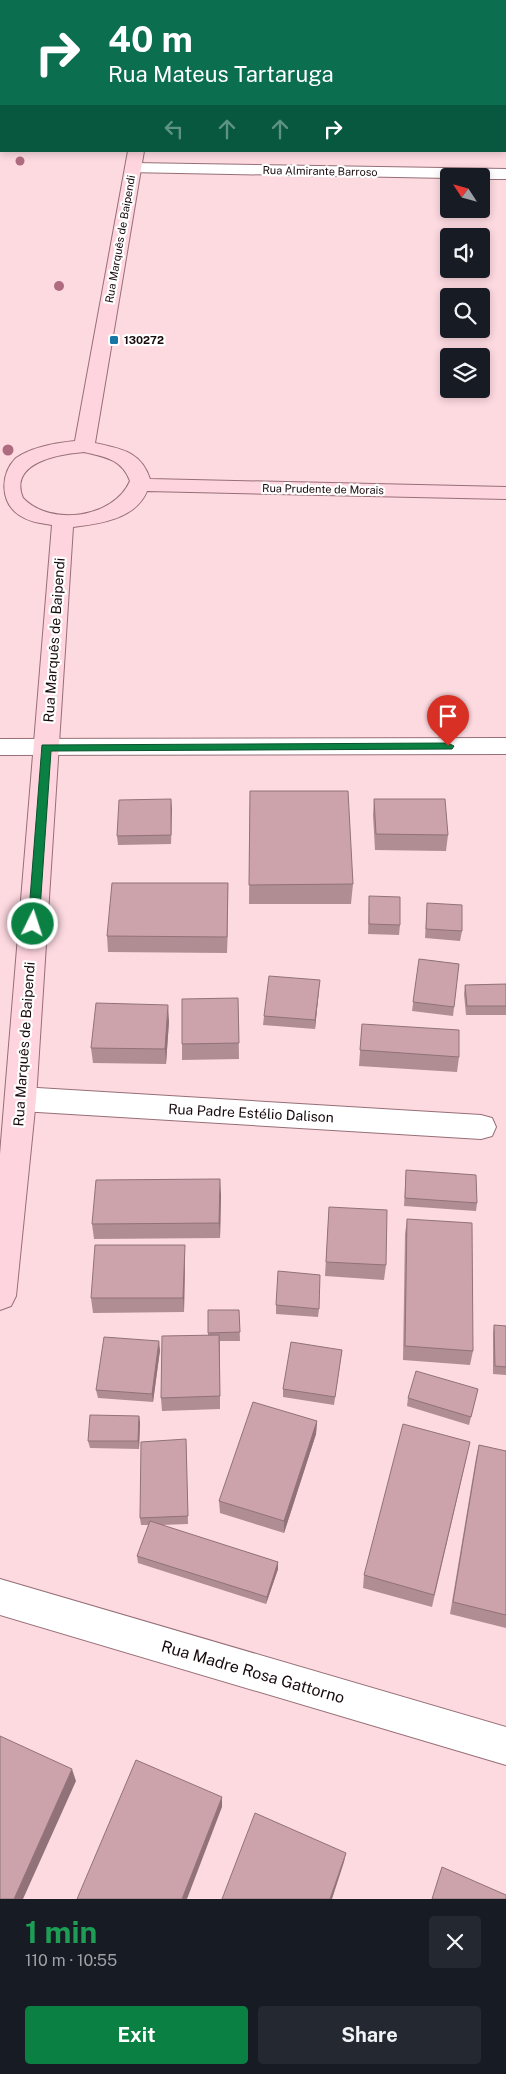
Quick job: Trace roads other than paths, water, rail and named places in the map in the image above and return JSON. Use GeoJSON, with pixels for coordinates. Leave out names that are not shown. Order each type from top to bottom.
{"type":"FeatureCollection","features":[{"type":"Feature","properties":{"kind":"street","name":"Rua Almirante Barroso"},"geometry":{"type":"LineString","coordinates":[[135,159],[506,174]]}},
{"type":"Feature","properties":{"kind":"street","name":"Rua Marquês de Baipendi"},"geometry":{"type":"LineString","coordinates":[[84,446],[135,159]]}},
{"type":"Feature","properties":{"kind":"street"},"geometry":{"type":"LineString","coordinates":[[84,446],[103,448],[120,454],[132,463],[139,474],[140,485],[135,497],[123,508],[106,516],[86,520],[63,521],[35,515],[24,509],[5,485],[21,464],[33,456],[49,450],[84,446]]}},
{"type":"Feature","properties":{"kind":"street","name":"Rua Prudente de Morais"},"geometry":{"type":"LineString","coordinates":[[140,485],[506,493]]}},
{"type":"Feature","properties":{"kind":"street","name":"Rua Marquês de Baipendi"},"geometry":{"type":"LineString","coordinates":[[0,1296],[21,1099],[63,521]]}},
{"type":"Feature","properties":{"kind":"street"},"geometry":{"type":"LineString","coordinates":[[0,747],[506,746]]}},
{"type":"Feature","properties":{"kind":"street","name":"Rua Padre Estélio Dalison"},"geometry":{"type":"LineString","coordinates":[[21,1099],[481,1127]]}},
{"type":"Feature","properties":{"kind":"street","name":"Rua Madre Rosa Gattorno"},"geometry":{"type":"LineString","coordinates":[[0,1598],[506,1746]]}},
{"type":"Feature","properties":{"kind":"place","name":"130272"},"geometry":{"type":"Point","coordinates":[114,340]}}]}
